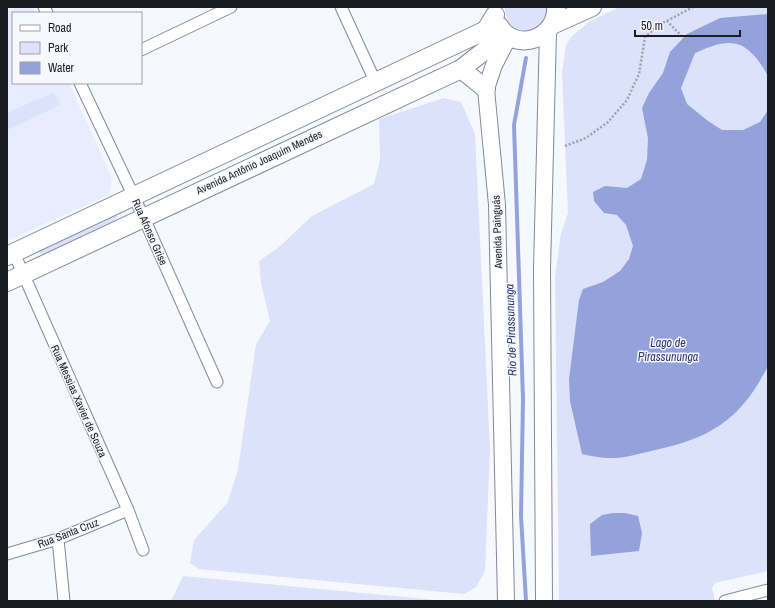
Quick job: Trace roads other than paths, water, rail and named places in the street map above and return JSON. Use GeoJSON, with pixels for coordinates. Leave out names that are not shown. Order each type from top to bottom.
{"type":"FeatureCollection","features":[{"type":"Feature","properties":{"kind":"main road"},"geometry":{"type":"LineString","coordinates":[[544,601],[542,269],[550,28],[556,17],[556,7]]}},
{"type":"Feature","properties":{"kind":"main road"},"geometry":{"type":"LineString","coordinates":[[495,11],[501,28],[508,35],[519,40],[529,41],[539,38],[550,28],[592,7]]}},
{"type":"Feature","properties":{"kind":"main road","name":"Avenida Antônio Joaquim Mendes"},"geometry":{"type":"LineString","coordinates":[[10,254],[486,30],[495,11]]}},
{"type":"Feature","properties":{"kind":"main road","name":"Avenida Antônio Joaquim Mendes"},"geometry":{"type":"LineString","coordinates":[[7,282],[143,216],[461,69],[508,35]]}},
{"type":"Feature","properties":{"kind":"main road","name":"Avenida Painguás"},"geometry":{"type":"LineString","coordinates":[[506,601],[496,206],[486,89],[494,65],[508,35]]}},
{"type":"Feature","properties":{"kind":"main road"},"geometry":{"type":"LineString","coordinates":[[461,69],[486,89]]}},
{"type":"Feature","properties":{"kind":"street"},"geometry":{"type":"LineString","coordinates":[[142,50],[231,7]]}},
{"type":"Feature","properties":{"kind":"street"},"geometry":{"type":"LineString","coordinates":[[342,7],[375,81]]}},
{"type":"Feature","properties":{"kind":"street","name":"Rua Afonso Grise"},"geometry":{"type":"LineString","coordinates":[[80,84],[143,216],[217,382]]}},
{"type":"Feature","properties":{"kind":"street","name":"Rua Messias Xavier de Souza"},"geometry":{"type":"LineString","coordinates":[[10,254],[23,274],[128,510],[143,550]]}},
{"type":"Feature","properties":{"kind":"street","name":"Rua Santa Cruz"},"geometry":{"type":"LineString","coordinates":[[7,554],[58,539],[128,510]]}},
{"type":"Feature","properties":{"kind":"street"},"geometry":{"type":"LineString","coordinates":[[58,539],[64,601]]}},
{"type":"Feature","properties":{"kind":"street"},"geometry":{"type":"LineString","coordinates":[[725,600],[768,590]]}},
{"type":"Feature","properties":{"kind":"water","name":"Lago de Pirassununga"},"geometry":{"type":"Polygon","coordinates":[[[768,14],[768,77],[763,67],[747,49],[737,44],[726,43],[715,45],[695,53],[681,88],[687,104],[722,130],[743,130],[760,122],[768,110],[768,366],[747,400],[735,413],[709,432],[675,445],[627,457],[607,458],[582,454],[570,401],[569,379],[579,300],[583,289],[603,282],[620,271],[629,259],[633,246],[626,225],[617,215],[604,213],[594,201],[593,192],[605,186],[627,188],[641,179],[647,160],[648,138],[642,108],[649,93],[663,73],[670,52],[687,34],[720,18],[768,14]]]}},
{"type":"Feature","properties":{"kind":"water"},"geometry":{"type":"Polygon","coordinates":[[[625,513],[638,516],[642,533],[639,551],[591,556],[590,524],[602,515],[625,513]]]}},
{"type":"Feature","properties":{"kind":"waterway","name":"Rio de Pirassununga"},"geometry":{"type":"LineString","coordinates":[[526,58],[514,125],[523,399],[521,516],[526,601]]}}]}
